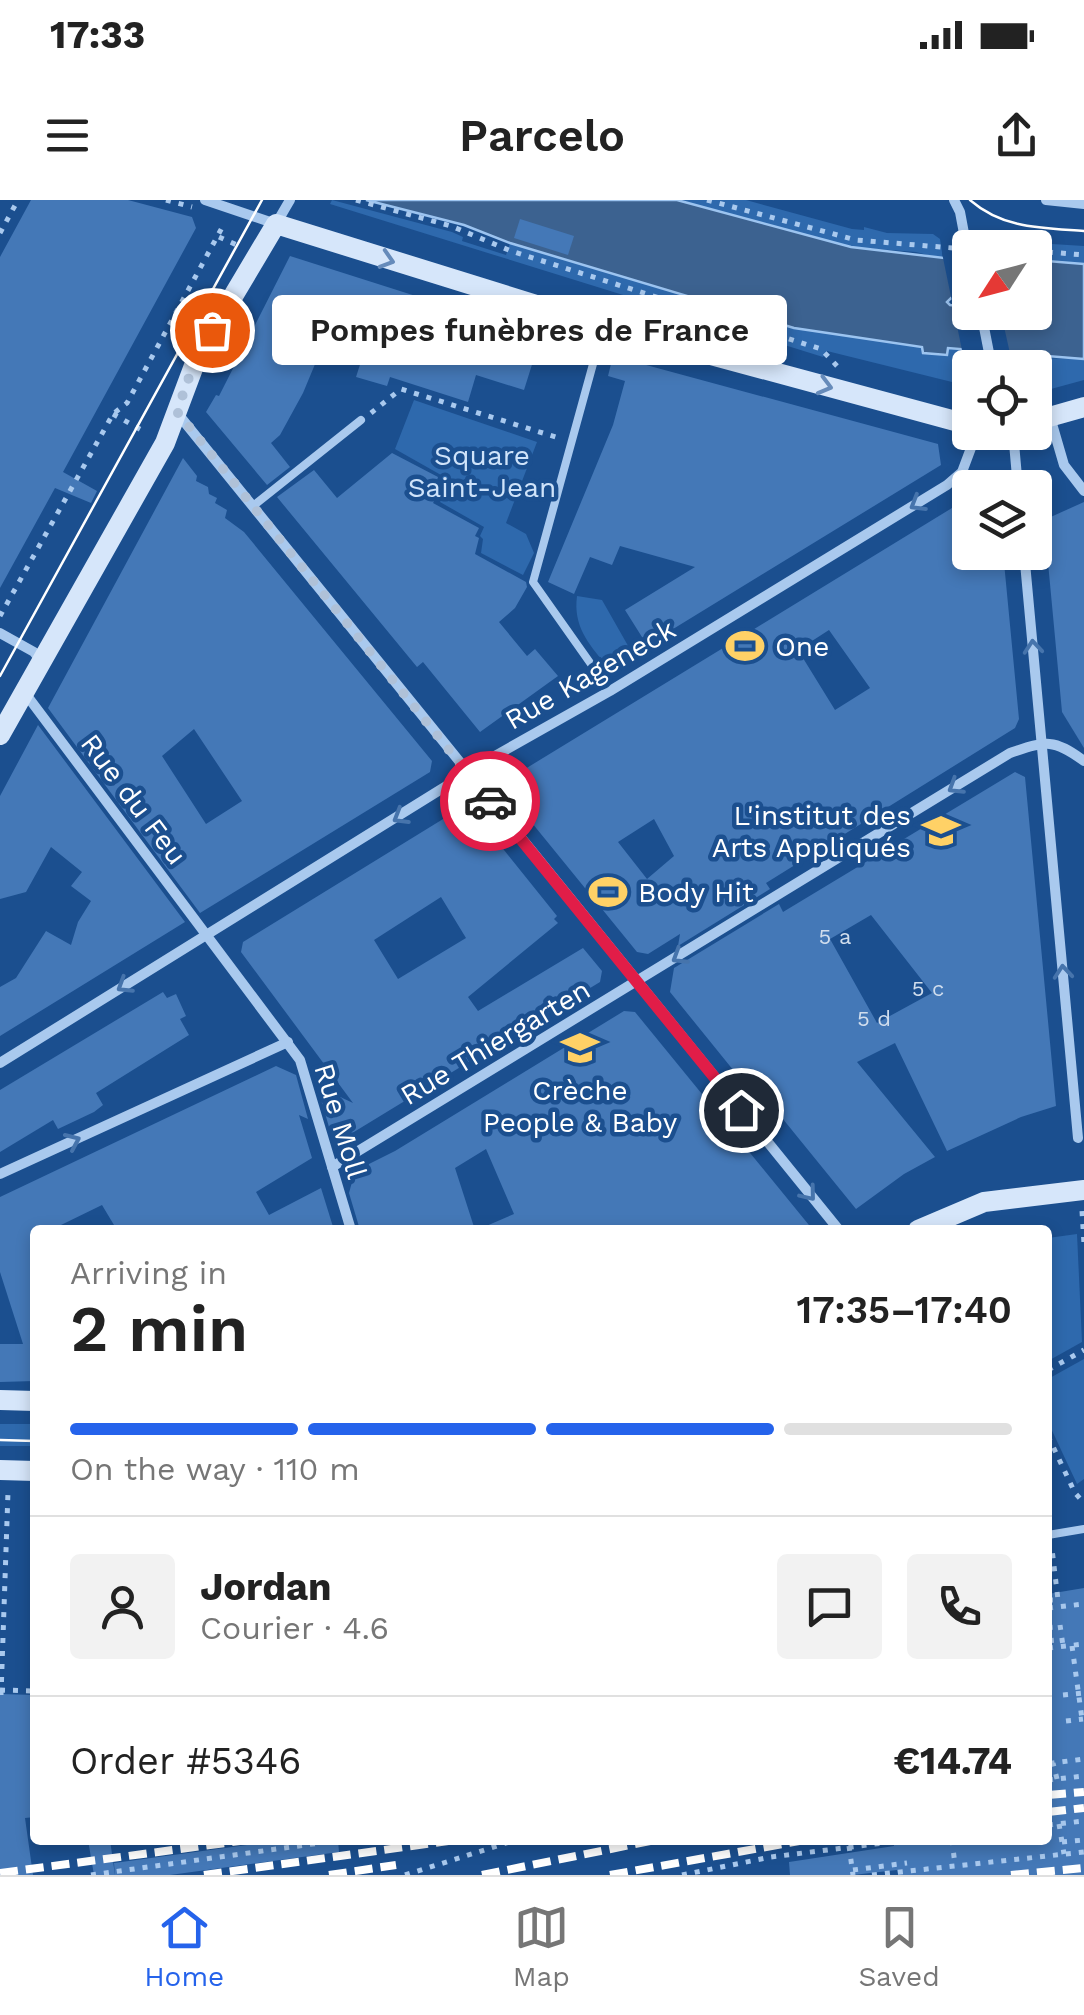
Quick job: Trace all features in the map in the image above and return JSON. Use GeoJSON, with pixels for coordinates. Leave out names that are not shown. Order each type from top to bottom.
{"type":"FeatureCollection","features":[{"type":"Feature","properties":{"kind":"street"},"geometry":{"type":"LineString","coordinates":[[205,200],[604,326],[952,420]]}},
{"type":"Feature","properties":{"kind":"street"},"geometry":{"type":"LineString","coordinates":[[0,735],[164,443],[198,355],[290,200]]}},
{"type":"Feature","properties":{"kind":"street"},"geometry":{"type":"LineString","coordinates":[[954,200],[964,230]]}},
{"type":"Feature","properties":{"kind":"street"},"geometry":{"type":"LineString","coordinates":[[1046,200],[1084,204]]}},
{"type":"Feature","properties":{"kind":"street"},"geometry":{"type":"LineString","coordinates":[[1052,417],[1084,408]]}},
{"type":"Feature","properties":{"kind":"street"},"geometry":{"type":"LineString","coordinates":[[178,413],[835,1225]]}},
{"type":"Feature","properties":{"kind":"street"},"geometry":{"type":"LineString","coordinates":[[1052,439],[1064,465],[1084,491]]}},
{"type":"Feature","properties":{"kind":"street","name":"Rue Kageneck"},"geometry":{"type":"LineString","coordinates":[[0,1063],[468,773],[610,692],[947,485],[962,472],[970,450]]}},
{"type":"Feature","properties":{"kind":"street"},"geometry":{"type":"LineString","coordinates":[[1026,570],[1078,1138]]}},
{"type":"Feature","properties":{"kind":"street"},"geometry":{"type":"LineString","coordinates":[[0,632],[34,652],[43,662]]}},
{"type":"Feature","properties":{"kind":"street","name":"Rue du Feu"},"geometry":{"type":"LineString","coordinates":[[25,692],[206,934]]}},
{"type":"Feature","properties":{"kind":"street"},"geometry":{"type":"LineString","coordinates":[[1042,742],[1060,744],[1084,762]]}},
{"type":"Feature","properties":{"kind":"street","name":"Rue Thiergarten"},"geometry":{"type":"LineString","coordinates":[[332,1166],[1010,753],[1042,742]]}},
{"type":"Feature","properties":{"kind":"street","name":"Rue Moll"},"geometry":{"type":"LineString","coordinates":[[206,934],[300,1060],[350,1225]]}},
{"type":"Feature","properties":{"kind":"street"},"geometry":{"type":"LineString","coordinates":[[0,1174],[288,1042]]}},
{"type":"Feature","properties":{"kind":"street"},"geometry":{"type":"LineString","coordinates":[[930,1225],[984,1202],[1082,1190]]}},
{"type":"Feature","properties":{"kind":"street"},"geometry":{"type":"LineString","coordinates":[[0,1400],[30,1401]]}},
{"type":"Feature","properties":{"kind":"street"},"geometry":{"type":"LineString","coordinates":[[4,1477],[30,1472]]}},
{"type":"Feature","properties":{"kind":"lane"},"geometry":{"type":"LineString","coordinates":[[596,351],[604,326]]}},
{"type":"Feature","properties":{"kind":"lane"},"geometry":{"type":"LineString","coordinates":[[593,364],[533,582],[610,692]]}},
{"type":"Feature","properties":{"kind":"lane"},"geometry":{"type":"LineString","coordinates":[[253,506],[362,420]]}},
{"type":"Feature","properties":{"kind":"lane"},"geometry":{"type":"LineString","coordinates":[[1052,1534],[1084,1529]]}},
{"type":"Feature","properties":{"kind":"path"},"geometry":{"type":"LineString","coordinates":[[0,233],[18,200]]}},
{"type":"Feature","properties":{"kind":"path"},"geometry":{"type":"LineString","coordinates":[[356,200],[451,226],[510,252],[821,349],[843,373]]}},
{"type":"Feature","properties":{"kind":"path"},"geometry":{"type":"LineString","coordinates":[[707,200],[856,240],[952,246]]}},
{"type":"Feature","properties":{"kind":"path"},"geometry":{"type":"LineString","coordinates":[[0,616],[127,403],[233,208]]}},
{"type":"Feature","properties":{"kind":"path"},"geometry":{"type":"LineString","coordinates":[[1052,252],[1084,255]]}},
{"type":"Feature","properties":{"kind":"path"},"geometry":{"type":"LineString","coordinates":[[362,420],[401,388],[571,442]]}},
{"type":"Feature","properties":{"kind":"path"},"geometry":{"type":"LineString","coordinates":[[115,425],[116,416]]}},
{"type":"Feature","properties":{"kind":"path"},"geometry":{"type":"LineString","coordinates":[[116,416],[164,443]]}},
{"type":"Feature","properties":{"kind":"path"},"geometry":{"type":"LineString","coordinates":[[1082,1190],[1084,1244]]}},
{"type":"Feature","properties":{"kind":"path"},"geometry":{"type":"LineString","coordinates":[[1052,1368],[1084,1350]]}},
{"type":"Feature","properties":{"kind":"path"},"geometry":{"type":"LineString","coordinates":[[1052,1445],[1074,1493],[1084,1503]]}},
{"type":"Feature","properties":{"kind":"path"},"geometry":{"type":"LineString","coordinates":[[4,1477],[1,1692],[30,1691]]}},
{"type":"Feature","properties":{"kind":"path"},"geometry":{"type":"LineString","coordinates":[[1052,1602],[1058,1600],[1054,1565]]}},
{"type":"Feature","properties":{"kind":"path"},"geometry":{"type":"LineString","coordinates":[[1052,1608],[1059,1616],[1058,1607],[1084,1604]]}},
{"type":"Feature","properties":{"kind":"path"},"geometry":{"type":"LineString","coordinates":[[1060,1624],[1063,1646]]}},
{"type":"Feature","properties":{"kind":"path"},"geometry":{"type":"LineString","coordinates":[[1052,1648],[1084,1644]]}},
{"type":"Feature","properties":{"kind":"path"},"geometry":{"type":"LineString","coordinates":[[1066,1721],[1083,1719],[1072,1646]]}},
{"type":"Feature","properties":{"kind":"path"},"geometry":{"type":"LineString","coordinates":[[1063,1695],[1081,1693]]}},
{"type":"Feature","properties":{"kind":"path"},"geometry":{"type":"LineString","coordinates":[[1057,1779],[1054,1763],[1084,1759]]}},
{"type":"Feature","properties":{"kind":"path"},"geometry":{"type":"LineString","coordinates":[[1052,1780],[1084,1776]]}},
{"type":"Feature","properties":{"kind":"path"},"geometry":{"type":"LineString","coordinates":[[1052,1825],[1084,1821]]}},
{"type":"Feature","properties":{"kind":"path"},"geometry":{"type":"LineString","coordinates":[[1059,1824],[1064,1854]]}},
{"type":"Feature","properties":{"kind":"path"},"geometry":{"type":"LineString","coordinates":[[1062,1842],[1084,1840]]}},
{"type":"Feature","properties":{"kind":"path"},"geometry":{"type":"LineString","coordinates":[[90,1875],[305,1845]]}},
{"type":"Feature","properties":{"kind":"path"},"geometry":{"type":"LineString","coordinates":[[406,1875],[499,1845]]}},
{"type":"Feature","properties":{"kind":"path"},"geometry":{"type":"LineString","coordinates":[[682,1875],[859,1845]]}},
{"type":"Feature","properties":{"kind":"path"},"geometry":{"type":"LineString","coordinates":[[952,1845],[955,1865]]}},
{"type":"Feature","properties":{"kind":"path"},"geometry":{"type":"LineString","coordinates":[[849,1846],[853,1873],[907,1863]]}},
{"type":"Feature","properties":{"kind":"path"},"geometry":{"type":"LineString","coordinates":[[872,1875],[1084,1852]]}},
{"type":"Feature","properties":{"kind":"green space"},"geometry":{"type":"Polygon","coordinates":[[[332,200],[452,232],[463,237],[462,241],[506,255],[510,243],[794,328],[923,347],[923,352],[947,354],[947,348],[961,350],[952,350],[952,382],[827,351],[823,357],[330,204],[332,200]]]}},
{"type":"Feature","properties":{"kind":"green space"},"geometry":{"type":"Polygon","coordinates":[[[677,200],[746,200],[852,229],[933,234],[940,239],[943,259],[916,252],[851,247],[677,200]]]}},
{"type":"Feature","properties":{"kind":"green space"},"geometry":{"type":"Polygon","coordinates":[[[1052,244],[1084,246],[1084,264],[1052,261],[1052,244]]]}},
{"type":"Feature","properties":{"kind":"green space"},"geometry":{"type":"Polygon","coordinates":[[[1052,358],[1084,359],[1084,380],[1052,389],[1052,358]]]}},
{"type":"Feature","properties":{"kind":"green space","name":"Square Saint-Jean"},"geometry":{"type":"Polygon","coordinates":[[[414,400],[537,442],[506,523],[526,534],[534,553],[523,575],[481,553],[484,527],[440,502],[441,475],[395,449],[414,400]]]}},
{"type":"Feature","properties":{"kind":"green space"},"geometry":{"type":"Polygon","coordinates":[[[577,596],[602,600],[631,651],[606,665],[580,625],[577,596]]]}},
{"type":"Feature","properties":{"kind":"green space"},"geometry":{"type":"Polygon","coordinates":[[[1077,1234],[1082,1342],[1052,1359],[1052,1237],[1077,1234]]]}},
{"type":"Feature","properties":{"kind":"green space"},"geometry":{"type":"Polygon","coordinates":[[[1084,1359],[1084,1479],[1077,1484],[1052,1431],[1052,1377],[1084,1359]]]}},
{"type":"Feature","properties":{"kind":"green space"},"geometry":{"type":"Polygon","coordinates":[[[0,1424],[30,1424],[30,1446],[0,1446],[0,1424]]]}},
{"type":"Feature","properties":{"kind":"shaded area"},"geometry":{"type":"Polygon","coordinates":[[[366,200],[677,200],[851,247],[952,259],[952,298],[947,302],[952,305],[952,330],[1052,330],[1052,261],[1084,264],[1084,359],[1052,356],[1052,350],[948,348],[947,355],[923,353],[922,347],[794,328],[510,243],[464,225],[366,200]]]}},
{"type":"Feature","properties":{"kind":"pier"},"geometry":{"type":"Polygon","coordinates":[[[942,253],[952,254],[952,302],[942,253]]]}},
{"type":"Feature","properties":{"kind":"pier"},"geometry":{"type":"Polygon","coordinates":[[[958,330],[1005,330],[1009,350],[962,350],[958,330]]]}},
{"type":"Feature","properties":{"kind":"building"},"geometry":{"type":"Polygon","coordinates":[[[31,200],[128,200],[192,217],[196,228],[63,472],[97,491],[91,503],[55,488],[0,588],[0,257],[31,200]]]}},
{"type":"Feature","properties":{"kind":"building"},"geometry":{"type":"Polygon","coordinates":[[[520,219],[574,236],[568,255],[514,238],[520,219]]]}},
{"type":"Feature","properties":{"kind":"building"},"geometry":{"type":"Polygon","coordinates":[[[290,256],[541,336],[524,390],[476,375],[468,402],[390,377],[387,386],[356,377],[366,346],[333,321],[303,393],[280,435],[271,443],[290,467],[267,485],[206,412],[219,396],[290,256]]]}},
{"type":"Feature","properties":{"kind":"building"},"geometry":{"type":"Polygon","coordinates":[[[613,356],[938,444],[941,465],[647,645],[625,610],[695,567],[620,546],[612,565],[590,557],[574,594],[548,582],[613,425],[625,381],[608,376],[613,356]]]}},
{"type":"Feature","properties":{"kind":"building"},"geometry":{"type":"Polygon","coordinates":[[[392,453],[438,477],[433,503],[479,528],[475,554],[526,582],[515,608],[499,622],[527,656],[535,649],[558,676],[480,732],[423,662],[417,667],[277,497],[314,470],[337,498],[392,453]]]}},
{"type":"Feature","properties":{"kind":"building"},"geometry":{"type":"Polygon","coordinates":[[[183,458],[197,476],[196,481],[208,487],[209,494],[217,498],[215,503],[227,510],[225,518],[244,532],[432,761],[430,772],[200,913],[48,708],[183,458]],[[194,729],[162,756],[206,824],[242,801],[194,729]]]}},
{"type":"Feature","properties":{"kind":"building"},"geometry":{"type":"Polygon","coordinates":[[[1084,502],[1084,748],[1062,712],[1049,570],[1052,570],[1052,516],[1084,502]]]}},
{"type":"Feature","properties":{"kind":"building"},"geometry":{"type":"Polygon","coordinates":[[[952,508],[952,570],[1005,570],[1019,719],[1015,728],[766,883],[770,889],[678,946],[680,934],[648,954],[637,952],[506,791],[507,780],[952,508]],[[829,630],[798,650],[835,710],[870,688],[829,630]],[[654,819],[618,842],[647,879],[674,856],[654,819]]]}},
{"type":"Feature","properties":{"kind":"building"},"geometry":{"type":"Polygon","coordinates":[[[38,725],[185,922],[0,1036],[0,987],[16,978],[46,931],[71,945],[78,922],[91,901],[71,886],[82,872],[51,847],[26,892],[0,899],[0,796],[38,725]]]}},
{"type":"Feature","properties":{"kind":"building"},"geometry":{"type":"Polygon","coordinates":[[[1015,772],[1025,777],[1056,1106],[1021,1117],[947,1151],[895,1043],[857,1062],[935,1157],[856,1209],[744,1071],[738,1076],[670,992],[674,968],[779,904],[783,912],[1015,772]],[[871,915],[830,939],[877,1023],[932,993],[871,915]]]}},
{"type":"Feature","properties":{"kind":"building"},"geometry":{"type":"Polygon","coordinates":[[[461,808],[472,810],[557,916],[554,919],[558,923],[468,997],[478,1011],[583,948],[602,971],[600,982],[349,1135],[329,1127],[317,1086],[353,1103],[241,952],[243,942],[461,808]],[[441,897],[374,940],[398,979],[466,938],[441,897]]]}},
{"type":"Feature","properties":{"kind":"building"},"geometry":{"type":"Polygon","coordinates":[[[163,992],[167,998],[176,994],[186,1016],[180,1019],[189,1035],[96,1093],[103,1105],[94,1112],[58,1129],[53,1120],[0,1152],[0,1090],[163,992]]]}},
{"type":"Feature","properties":{"kind":"building"},"geometry":{"type":"Polygon","coordinates":[[[624,1011],[635,1012],[809,1225],[489,1225],[514,1214],[486,1149],[455,1168],[473,1225],[359,1225],[349,1193],[355,1171],[395,1151],[624,1011]]]}},
{"type":"Feature","properties":{"kind":"building"},"geometry":{"type":"Polygon","coordinates":[[[276,1066],[296,1075],[308,1119],[299,1115],[312,1158],[256,1192],[269,1215],[321,1188],[332,1225],[114,1225],[102,1205],[61,1225],[30,1225],[30,1381],[0,1382],[0,1344],[23,1344],[0,1272],[0,1197],[276,1066]]]}},
{"type":"Feature","properties":{"kind":"building"},"geometry":{"type":"Polygon","coordinates":[[[1084,1588],[1084,1875],[898,1875],[897,1870],[790,1875],[789,1862],[894,1845],[1052,1845],[1052,1593],[1084,1588]]]}},
{"type":"Feature","properties":{"kind":"building"},"geometry":{"type":"Polygon","coordinates":[[[0,1694],[30,1695],[30,1818],[25,1818],[33,1875],[0,1875],[0,1694]]]}},
{"type":"Feature","properties":{"kind":"building"},"geometry":{"type":"Polygon","coordinates":[[[89,1845],[111,1845],[115,1875],[94,1875],[89,1845]]]}},
{"type":"Feature","properties":{"kind":"building"},"geometry":{"type":"Polygon","coordinates":[[[246,1845],[338,1845],[339,1852],[170,1875],[115,1875],[114,1863],[246,1845]]]}},
{"type":"Feature","properties":{"kind":"tram line"},"geometry":{"type":"LineString","coordinates":[[0,676],[262,200]]}},
{"type":"Feature","properties":{"kind":"tram line"},"geometry":{"type":"LineString","coordinates":[[970,200],[1010,222],[1084,231]]}},
{"type":"Feature","properties":{"kind":"tram line"},"geometry":{"type":"LineString","coordinates":[[0,1440],[30,1441]]}},
{"type":"Feature","properties":{"kind":"railway"},"geometry":{"type":"LineString","coordinates":[[1052,1795],[1084,1792]]}},
{"type":"Feature","properties":{"kind":"railway"},"geometry":{"type":"LineString","coordinates":[[1052,1812],[1084,1808]]}},
{"type":"Feature","properties":{"kind":"railway"},"geometry":{"type":"LineString","coordinates":[[0,1873],[210,1845]]}},
{"type":"Feature","properties":{"kind":"railway"},"geometry":{"type":"LineString","coordinates":[[204,1875],[419,1845]]}},
{"type":"Feature","properties":{"kind":"railway"},"geometry":{"type":"LineString","coordinates":[[482,1875],[630,1845]]}},
{"type":"Feature","properties":{"kind":"railway"},"geometry":{"type":"LineString","coordinates":[[610,1875],[777,1845]]}},
{"type":"Feature","properties":{"kind":"railway"},"geometry":{"type":"LineString","coordinates":[[329,1875],[396,1865]]}},
{"type":"Feature","properties":{"kind":"railway"},"geometry":{"type":"LineString","coordinates":[[1011,1875],[1084,1868]]}},
{"type":"Feature","properties":{"kind":"way so far"},"geometry":{"type":"LineString","coordinates":[[212,330],[185,386],[178,413],[490,801]]}},
{"type":"Feature","properties":{"kind":"place","name":"Pompes funèbres de France"},"geometry":{"type":"Point","coordinates":[212,330]}},
{"type":"Feature","properties":{"kind":"place","name":"One"},"geometry":{"type":"Point","coordinates":[745,646]}},
{"type":"Feature","properties":{"kind":"place","name":"L'institut des Arts Appliqués"},"geometry":{"type":"Point","coordinates":[941,831]}},
{"type":"Feature","properties":{"kind":"place","name":"Body Hit"},"geometry":{"type":"Point","coordinates":[608,892]}},
{"type":"Feature","properties":{"kind":"place","name":"Crèche People & Baby"},"geometry":{"type":"Point","coordinates":[580,1048]}},
{"type":"Feature","properties":{"kind":"route"},"geometry":{"type":"LineString","coordinates":[[490,801],[741,1110]]}}]}
